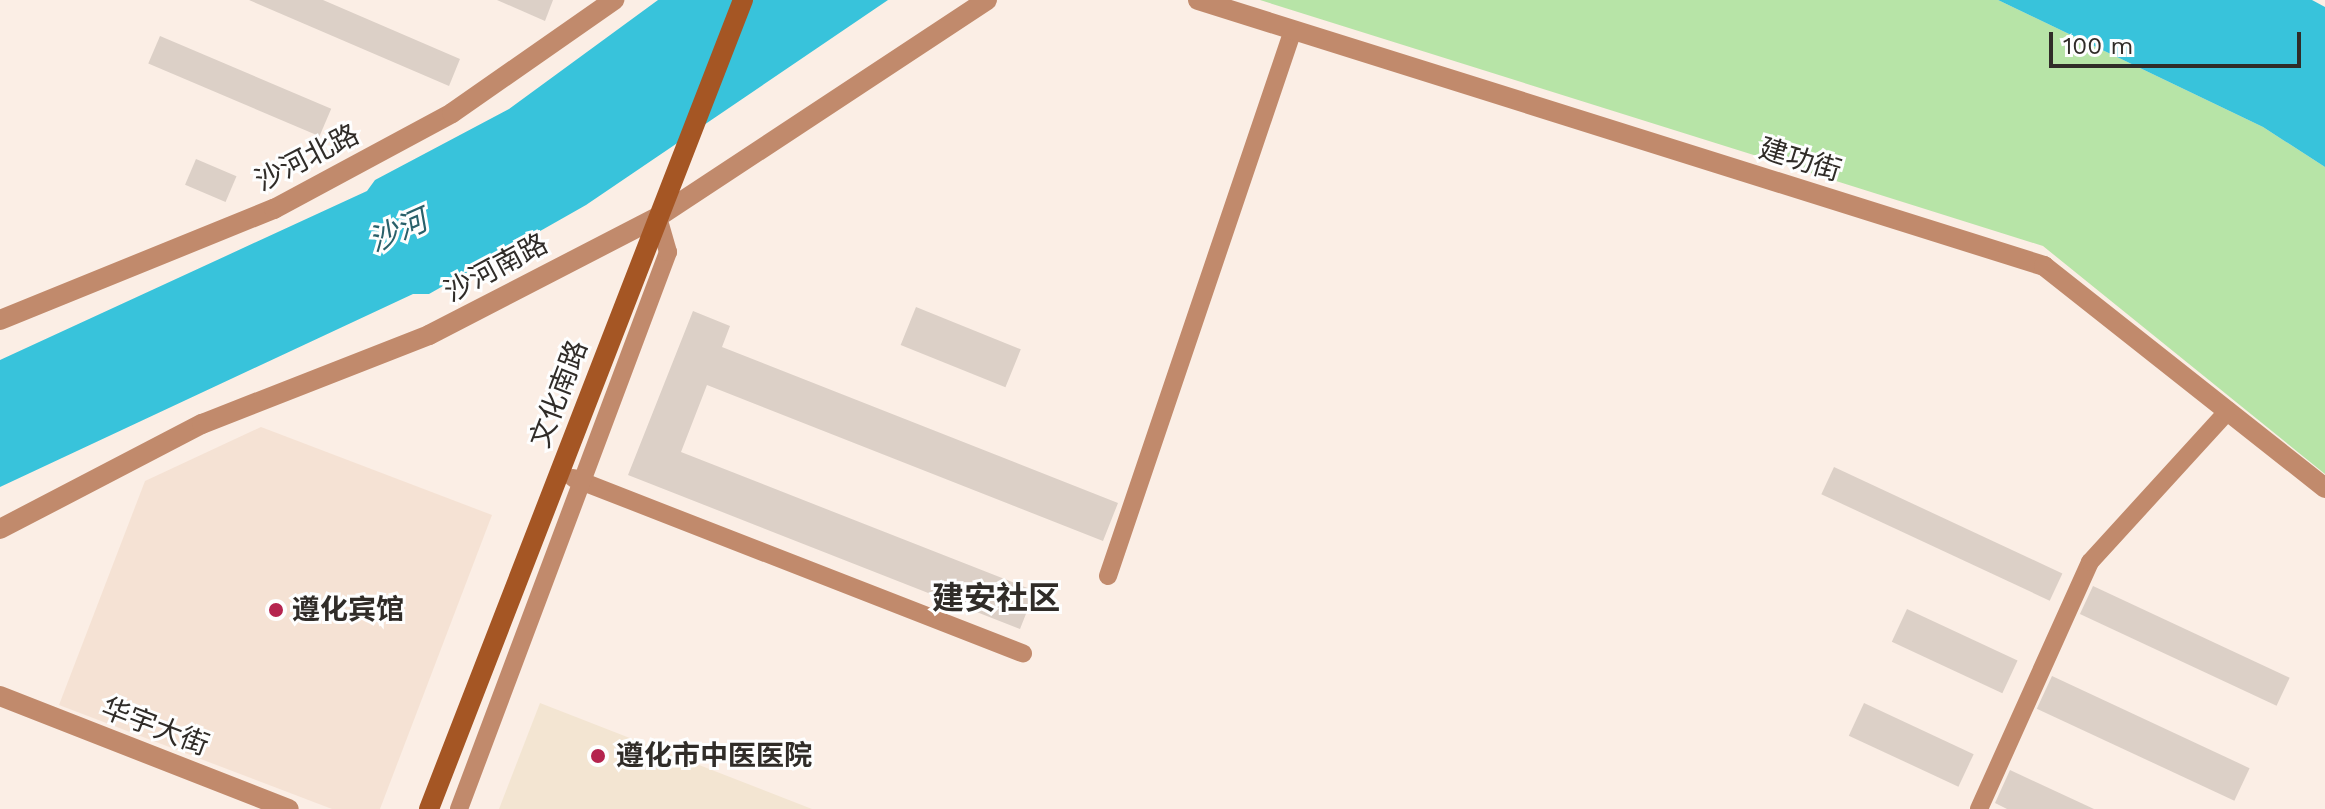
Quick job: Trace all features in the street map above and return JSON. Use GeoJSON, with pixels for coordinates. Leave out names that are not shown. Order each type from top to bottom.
{"type":"FeatureCollection","features":[{"type":"Feature","properties":{"kind":"main road","name":"文化南路"},"geometry":{"type":"LineString","coordinates":[[429,809],[743,0]]}},
{"type":"Feature","properties":{"kind":"street","name":"沙河北路"},"geometry":{"type":"LineString","coordinates":[[0,320],[274,209],[452,113],[614,0]]}},
{"type":"Feature","properties":{"kind":"street","name":"沙河南路"},"geometry":{"type":"LineString","coordinates":[[0,529],[202,424],[429,335],[658,217],[987,0]]}},
{"type":"Feature","properties":{"kind":"street","name":"建功街"},"geometry":{"type":"LineString","coordinates":[[1198,0],[2044,266],[2325,488]]}},
{"type":"Feature","properties":{"kind":"street"},"geometry":{"type":"LineString","coordinates":[[1108,576],[1293,30]]}},
{"type":"Feature","properties":{"kind":"street"},"geometry":{"type":"LineString","coordinates":[[459,809],[668,252],[658,217]]}},
{"type":"Feature","properties":{"kind":"street"},"geometry":{"type":"LineString","coordinates":[[1979,809],[2090,562],[2228,411]]}},
{"type":"Feature","properties":{"kind":"street"},"geometry":{"type":"LineString","coordinates":[[559,472],[1023,653]]}},
{"type":"Feature","properties":{"kind":"street","name":"华宇大街"},"geometry":{"type":"LineString","coordinates":[[0,696],[289,809]]}},
{"type":"Feature","properties":{"kind":"shaded area","name":"遵化宾馆"},"geometry":{"type":"Polygon","coordinates":[[[261,427],[492,515],[380,809],[332,809],[59,705],[145,481],[261,427]]]}},
{"type":"Feature","properties":{"kind":"shaded area","name":"遵化市中医医院"},"geometry":{"type":"Polygon","coordinates":[[[540,703],[812,809],[499,809],[540,703]]]}},
{"type":"Feature","properties":{"kind":"green space"},"geometry":{"type":"Polygon","coordinates":[[[1260,0],[1998,0],[2263,127],[2325,167],[2325,474],[2043,246],[1260,0]]]}},
{"type":"Feature","properties":{"kind":"water","name":"沙河"},"geometry":{"type":"Polygon","coordinates":[[[658,0],[888,0],[586,205],[429,294],[413,294],[0,487],[0,360],[367,191],[375,180],[509,109],[658,0]]]}},
{"type":"Feature","properties":{"kind":"water"},"geometry":{"type":"Polygon","coordinates":[[[1998,0],[2312,0],[2325,7],[2325,167],[2263,127],[1998,0]]]}},
{"type":"Feature","properties":{"kind":"building"},"geometry":{"type":"Polygon","coordinates":[[[249,0],[323,0],[460,59],[449,86],[249,0]]]}},
{"type":"Feature","properties":{"kind":"building"},"geometry":{"type":"Polygon","coordinates":[[[497,0],[553,0],[545,21],[497,0]]]}},
{"type":"Feature","properties":{"kind":"building"},"geometry":{"type":"Polygon","coordinates":[[[160,36],[331,109],[319,136],[148,64],[160,36]]]}},
{"type":"Feature","properties":{"kind":"building"},"geometry":{"type":"Polygon","coordinates":[[[196,159],[237,176],[226,202],[185,185],[196,159]]]}},
{"type":"Feature","properties":{"kind":"building"},"geometry":{"type":"Polygon","coordinates":[[[916,307],[1021,349],[1005,387],[901,345],[916,307]]]}},
{"type":"Feature","properties":{"kind":"building"},"geometry":{"type":"Polygon","coordinates":[[[693,311],[730,326],[722,347],[1118,503],[1103,541],[707,385],[681,452],[1035,591],[1020,629],[628,475],[693,311]]]}},
{"type":"Feature","properties":{"kind":"building"},"geometry":{"type":"Polygon","coordinates":[[[1834,467],[2062,573],[2050,601],[1821,494],[1834,467]]]}},
{"type":"Feature","properties":{"kind":"building"},"geometry":{"type":"Polygon","coordinates":[[[2093,586],[2290,678],[2277,706],[2080,614],[2093,586]]]}},
{"type":"Feature","properties":{"kind":"building"},"geometry":{"type":"Polygon","coordinates":[[[1907,609],[2018,661],[2002,693],[1892,642],[1907,609]]]}},
{"type":"Feature","properties":{"kind":"building"},"geometry":{"type":"Polygon","coordinates":[[[2052,676],[2250,768],[2234,801],[2037,709],[2052,676]]]}},
{"type":"Feature","properties":{"kind":"building"},"geometry":{"type":"Polygon","coordinates":[[[1864,703],[1974,754],[1958,787],[1849,736],[1864,703]]]}},
{"type":"Feature","properties":{"kind":"building"},"geometry":{"type":"Polygon","coordinates":[[[2010,770],[2094,809],[2007,809],[1995,803],[2010,770]]]}},
{"type":"Feature","properties":{"kind":"place","name":"遵化宾馆"},"geometry":{"type":"Point","coordinates":[276,610]}},
{"type":"Feature","properties":{"kind":"place","name":"遵化市中医医院"},"geometry":{"type":"Point","coordinates":[598,756]}},
{"type":"Feature","properties":{"kind":"district","name":"建安社区"},"geometry":{"type":"Point","coordinates":[996,598]}}]}
